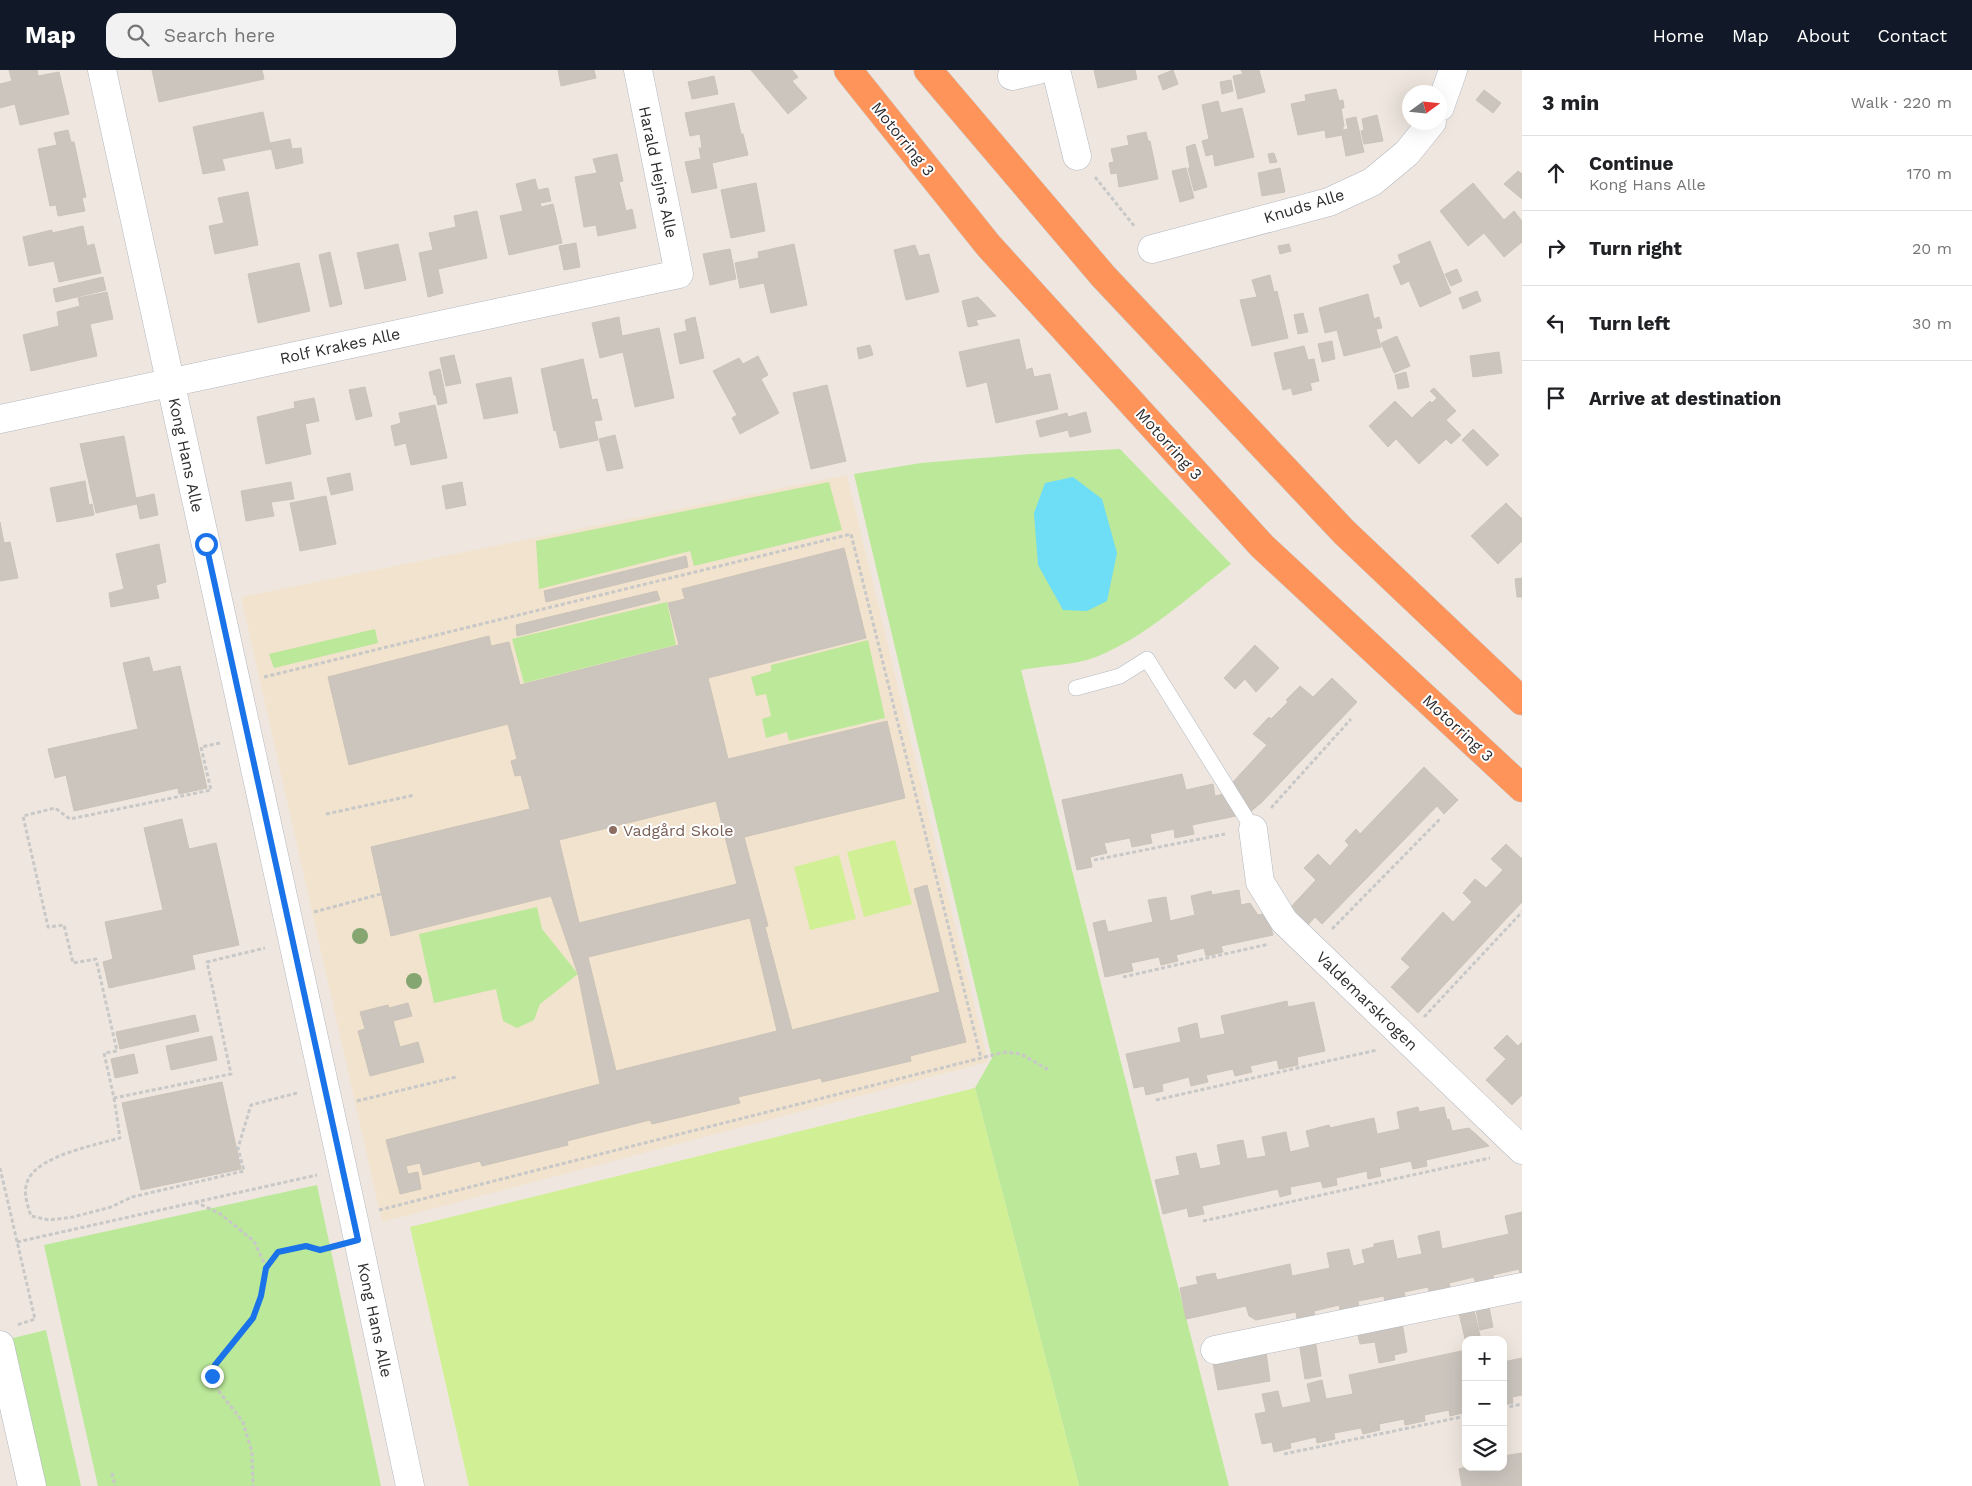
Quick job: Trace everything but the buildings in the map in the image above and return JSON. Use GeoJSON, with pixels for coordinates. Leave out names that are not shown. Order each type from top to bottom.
{"type":"FeatureCollection","features":[{"type":"Feature","properties":{"kind":"highway","name":"Motorring 3"},"geometry":{"type":"LineString","coordinates":[[848,70],[988,245],[1262,546],[1522,788]]}},
{"type":"Feature","properties":{"kind":"highway"},"geometry":{"type":"LineString","coordinates":[[928,70],[1103,276],[1344,532],[1522,701]]}},
{"type":"Feature","properties":{"kind":"street","name":"Kong Hans Alle"},"geometry":{"type":"LineString","coordinates":[[102,70],[356,1228],[410,1486]]}},
{"type":"Feature","properties":{"kind":"street","name":"Harald Hejns Alle"},"geometry":{"type":"LineString","coordinates":[[638,70],[679,274]]}},
{"type":"Feature","properties":{"kind":"street"},"geometry":{"type":"LineString","coordinates":[[1012,76],[1038,70]]}},
{"type":"Feature","properties":{"kind":"street"},"geometry":{"type":"LineString","coordinates":[[1056,70],[1077,156]]}},
{"type":"Feature","properties":{"kind":"street"},"geometry":{"type":"LineString","coordinates":[[1447,87],[1453,70]]}},
{"type":"Feature","properties":{"kind":"street","name":"Knuds Alle"},"geometry":{"type":"LineString","coordinates":[[1152,249],[1330,202],[1372,182],[1407,153],[1426,130]]}},
{"type":"Feature","properties":{"kind":"street","name":"Rolf Krakes Alle"},"geometry":{"type":"LineString","coordinates":[[0,419],[679,274]]}},
{"type":"Feature","properties":{"kind":"street","name":"Valdemarskrogen"},"geometry":{"type":"LineString","coordinates":[[1253,829],[1260,882],[1284,921],[1522,1150]]}},
{"type":"Feature","properties":{"kind":"street"},"geometry":{"type":"LineString","coordinates":[[1215,1350],[1522,1287]]}},
{"type":"Feature","properties":{"kind":"street"},"geometry":{"type":"LineString","coordinates":[[3,1347],[32,1486]]}},
{"type":"Feature","properties":{"kind":"lane"},"geometry":{"type":"LineString","coordinates":[[1076,688],[1120,676],[1148,659],[1253,829]]}},
{"type":"Feature","properties":{"kind":"path"},"geometry":{"type":"LineString","coordinates":[[1077,156],[1152,249]]}},
{"type":"Feature","properties":{"kind":"path"},"geometry":{"type":"LineString","coordinates":[[237,684],[851,534],[981,1058]]}},
{"type":"Feature","properties":{"kind":"path"},"geometry":{"type":"LineString","coordinates":[[1094,860],[1253,829],[1351,720]]}},
{"type":"Feature","properties":{"kind":"path"},"geometry":{"type":"LineString","coordinates":[[248,737],[200,748],[211,790],[70,819],[55,808],[23,816],[48,927],[64,925],[73,963],[96,959],[117,1051],[104,1053],[114,1098],[120,1138],[64,1155],[40,1166],[26,1184],[26,1199],[31,1216],[49,1220],[73,1217],[111,1207],[132,1197],[244,1171],[238,1148],[251,1105],[327,1097],[456,1077]]}},
{"type":"Feature","properties":{"kind":"path"},"geometry":{"type":"LineString","coordinates":[[326,814],[415,795]]}},
{"type":"Feature","properties":{"kind":"path"},"geometry":{"type":"LineString","coordinates":[[1123,978],[1307,943],[1441,818]]}},
{"type":"Feature","properties":{"kind":"path"},"geometry":{"type":"LineString","coordinates":[[114,1098],[231,1074],[207,962],[381,894]]}},
{"type":"Feature","properties":{"kind":"path"},"geometry":{"type":"LineString","coordinates":[[1156,1100],[1389,1047],[1404,1038],[1522,912]]}},
{"type":"Feature","properties":{"kind":"path"},"geometry":{"type":"LineString","coordinates":[[253,1486],[252,1452],[244,1422],[218,1390],[212,1376],[215,1365],[253,1318],[261,1296],[266,1268],[278,1252],[306,1246],[320,1250],[356,1228],[1005,1052],[1021,1054],[1049,1070]]}},
{"type":"Feature","properties":{"kind":"path"},"geometry":{"type":"LineString","coordinates":[[1203,1221],[1493,1158]]}},
{"type":"Feature","properties":{"kind":"path"},"geometry":{"type":"LineString","coordinates":[[0,1168],[35,1319],[3,1347]]}},
{"type":"Feature","properties":{"kind":"path"},"geometry":{"type":"LineString","coordinates":[[17,1242],[343,1169]]}},
{"type":"Feature","properties":{"kind":"path"},"geometry":{"type":"LineString","coordinates":[[195,1202],[219,1213],[254,1241],[266,1268]]}},
{"type":"Feature","properties":{"kind":"path"},"geometry":{"type":"LineString","coordinates":[[1507,1407],[1522,1404]]}},
{"type":"Feature","properties":{"kind":"path"},"geometry":{"type":"LineString","coordinates":[[1284,1454],[1462,1417]]}},
{"type":"Feature","properties":{"kind":"path"},"geometry":{"type":"LineString","coordinates":[[112,1473],[115,1486]]}},
{"type":"Feature","properties":{"kind":"shaded area","name":"Vadgård Skole"},"geometry":{"type":"Polygon","coordinates":[[[847,475],[988,1062],[382,1222],[241,597],[847,475]]]}},
{"type":"Feature","properties":{"kind":"green space"},"geometry":{"type":"Polygon","coordinates":[[[1120,449],[1231,564],[1166,615],[1114,649],[1087,660],[1021,670],[1229,1486],[1079,1486],[975,1088],[992,1058],[854,474],[921,463],[1120,449]]]}},
{"type":"Feature","properties":{"kind":"green space"},"geometry":{"type":"Polygon","coordinates":[[[829,482],[842,530],[694,566],[690,551],[539,589],[536,541],[829,482]]]}},
{"type":"Feature","properties":{"kind":"green space"},"geometry":{"type":"Polygon","coordinates":[[[667,602],[676,645],[524,683],[512,639],[667,602]]]}},
{"type":"Feature","properties":{"kind":"green space"},"geometry":{"type":"Polygon","coordinates":[[[375,629],[378,643],[274,668],[269,654],[375,629]]]}},
{"type":"Feature","properties":{"kind":"green space"},"geometry":{"type":"Polygon","coordinates":[[[868,640],[885,718],[789,741],[787,732],[766,738],[762,719],[771,716],[766,694],[756,696],[751,677],[771,671],[771,665],[868,640]]]}},
{"type":"Feature","properties":{"kind":"green space"},"geometry":{"type":"Polygon","coordinates":[[[895,840],[912,904],[864,917],[847,852],[895,840]]]}},
{"type":"Feature","properties":{"kind":"green space"},"geometry":{"type":"Polygon","coordinates":[[[839,855],[856,919],[810,930],[794,867],[839,855]]]}},
{"type":"Feature","properties":{"kind":"green space"},"geometry":{"type":"Polygon","coordinates":[[[537,907],[542,929],[578,974],[540,1004],[534,1020],[517,1028],[503,1021],[496,989],[434,1003],[419,934],[537,907]]]}},
{"type":"Feature","properties":{"kind":"green space"},"geometry":{"type":"Polygon","coordinates":[[[975,1088],[1079,1486],[469,1486],[410,1227],[975,1088]]]}},
{"type":"Feature","properties":{"kind":"green space"},"geometry":{"type":"Polygon","coordinates":[[[317,1185],[381,1486],[98,1486],[44,1245],[317,1185]]]}},
{"type":"Feature","properties":{"kind":"green space"},"geometry":{"type":"Polygon","coordinates":[[[46,1330],[81,1486],[45,1486],[13,1338],[46,1330]]]}},
{"type":"Feature","properties":{"kind":"water"},"geometry":{"type":"Polygon","coordinates":[[[1073,477],[1102,499],[1117,553],[1107,601],[1087,611],[1063,610],[1038,565],[1034,513],[1045,483],[1073,477]]]}},
{"type":"Feature","properties":{"kind":"place","name":"Vadgård Skole"},"geometry":{"type":"Point","coordinates":[613,830]}},
{"type":"Feature","properties":{"kind":"route"},"geometry":{"type":"LineString","coordinates":[[206,544],[358,1240],[320,1250],[306,1246],[278,1252],[266,1268],[261,1296],[253,1318],[215,1365],[212,1376]]}}]}
